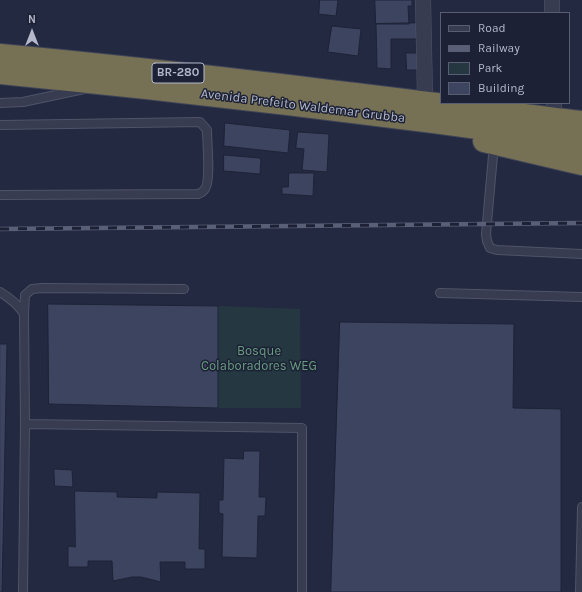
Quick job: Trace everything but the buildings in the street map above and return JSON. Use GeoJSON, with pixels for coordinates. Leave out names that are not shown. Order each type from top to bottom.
{"type":"FeatureCollection","features":[{"type":"Feature","properties":{"kind":"highway","name":"Avenida Prefeito Waldemar Grubba"},"geometry":{"type":"LineString","coordinates":[[0,55],[111,65],[582,122]]}},
{"type":"Feature","properties":{"kind":"highway","name":"Avenida Prefeito Waldemar Grubba"},"geometry":{"type":"LineString","coordinates":[[0,73],[111,84],[404,118],[582,142]]}},
{"type":"Feature","properties":{"kind":"highway"},"geometry":{"type":"LineString","coordinates":[[357,94],[433,97]]}},
{"type":"Feature","properties":{"kind":"highway"},"geometry":{"type":"LineString","coordinates":[[528,104],[554,105],[582,111]]}},
{"type":"Feature","properties":{"kind":"highway"},"geometry":{"type":"LineString","coordinates":[[404,118],[441,130],[582,164]]}},
{"type":"Feature","properties":{"kind":"street"},"geometry":{"type":"LineString","coordinates":[[423,0],[433,97]]}},
{"type":"Feature","properties":{"kind":"street"},"geometry":{"type":"LineString","coordinates":[[552,0],[552,12]]}},
{"type":"Feature","properties":{"kind":"lane"},"geometry":{"type":"LineString","coordinates":[[0,103],[23,102],[111,84]]}},
{"type":"Feature","properties":{"kind":"lane"},"geometry":{"type":"LineString","coordinates":[[0,125],[200,122],[207,130],[208,167],[206,188],[204,192],[198,194],[0,195]]}},
{"type":"Feature","properties":{"kind":"lane"},"geometry":{"type":"LineString","coordinates":[[494,143],[486,234],[490,248],[497,250],[582,254]]}},
{"type":"Feature","properties":{"kind":"lane"},"geometry":{"type":"LineString","coordinates":[[23,592],[25,295],[32,289],[57,288],[184,289]]}},
{"type":"Feature","properties":{"kind":"lane"},"geometry":{"type":"LineString","coordinates":[[0,292],[20,307],[24,314]]}},
{"type":"Feature","properties":{"kind":"lane"},"geometry":{"type":"LineString","coordinates":[[440,293],[582,297]]}},
{"type":"Feature","properties":{"kind":"lane"},"geometry":{"type":"LineString","coordinates":[[25,424],[302,428],[302,592]]}},
{"type":"Feature","properties":{"kind":"lane"},"geometry":{"type":"LineString","coordinates":[[580,592],[582,507]]}},
{"type":"Feature","properties":{"kind":"green space","name":"Bosque Colaboradores WEG"},"geometry":{"type":"Polygon","coordinates":[[[218,306],[300,309],[301,408],[218,408],[218,306]]]}},
{"type":"Feature","properties":{"kind":"railway"},"geometry":{"type":"LineString","coordinates":[[0,229],[582,223]]}}]}
